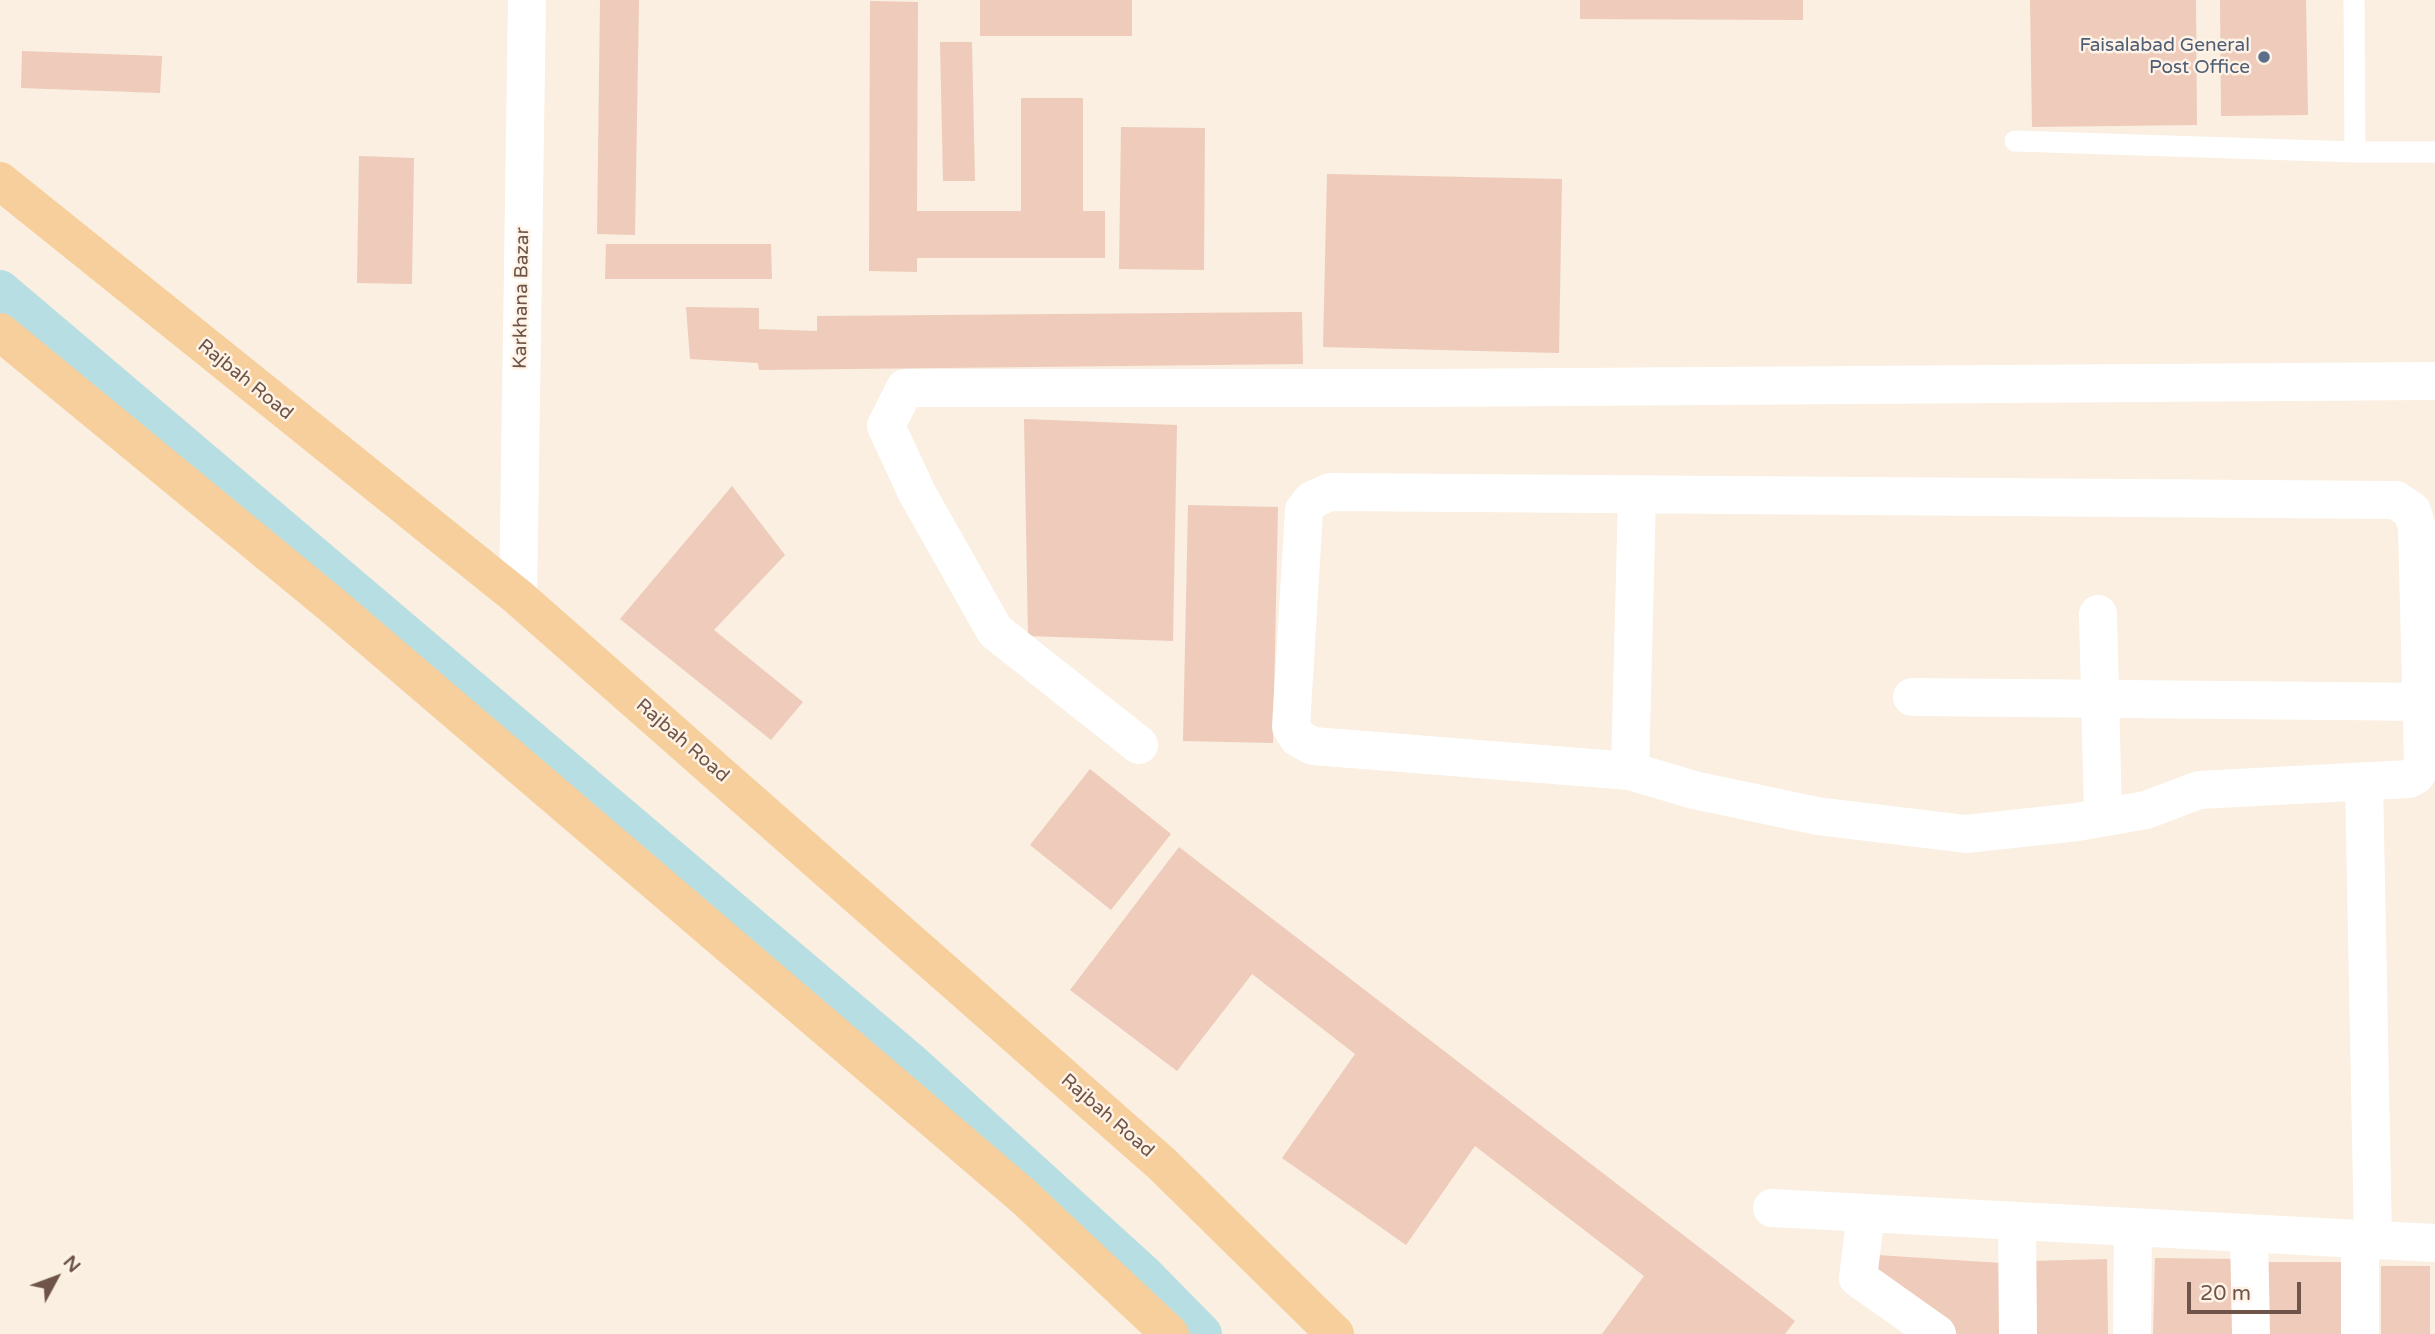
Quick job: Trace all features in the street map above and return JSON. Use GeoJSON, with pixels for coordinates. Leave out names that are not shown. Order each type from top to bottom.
{"type":"FeatureCollection","features":[{"type":"Feature","properties":{"kind":"main road","name":"Rajbah Road"},"geometry":{"type":"LineString","coordinates":[[0,181],[518,597],[1162,1164],[1335,1334]]}},
{"type":"Feature","properties":{"kind":"main road"},"geometry":{"type":"LineString","coordinates":[[0,332],[332,605],[1023,1196],[1170,1334]]}},
{"type":"Feature","properties":{"kind":"street","name":"Karkhana Bazar"},"geometry":{"type":"LineString","coordinates":[[518,597],[527,0]]}},
{"type":"Feature","properties":{"kind":"street"},"geometry":{"type":"LineString","coordinates":[[1139,744],[995,631],[917,493],[886,426],[905,388],[1435,388],[2435,381]]}},
{"type":"Feature","properties":{"kind":"street"},"geometry":{"type":"LineString","coordinates":[[1330,492],[1636,495],[2396,500],[2412,511],[2417,527],[2428,702],[2423,763],[2416,775],[2409,779],[2199,790],[2146,810],[1966,834],[1817,816],[1694,790],[1630,771],[1313,746],[1298,738],[1291,727],[1304,510],[1312,500],[1330,492]]}},
{"type":"Feature","properties":{"kind":"street"},"geometry":{"type":"LineString","coordinates":[[1630,771],[1636,495]]}},
{"type":"Feature","properties":{"kind":"street"},"geometry":{"type":"LineString","coordinates":[[2098,614],[2103,817]]}},
{"type":"Feature","properties":{"kind":"street"},"geometry":{"type":"LineString","coordinates":[[1912,697],[2428,702]]}},
{"type":"Feature","properties":{"kind":"street"},"geometry":{"type":"LineString","coordinates":[[2360,1334],[2367,1239],[2364,781]]}},
{"type":"Feature","properties":{"kind":"street"},"geometry":{"type":"LineString","coordinates":[[1772,1208],[2435,1243]]}},
{"type":"Feature","properties":{"kind":"street"},"geometry":{"type":"LineString","coordinates":[[1866,1213],[1858,1278],[1937,1334]]}},
{"type":"Feature","properties":{"kind":"street"},"geometry":{"type":"LineString","coordinates":[[2017,1221],[2018,1334]]}},
{"type":"Feature","properties":{"kind":"street"},"geometry":{"type":"LineString","coordinates":[[2132,1334],[2133,1227]]}},
{"type":"Feature","properties":{"kind":"street"},"geometry":{"type":"LineString","coordinates":[[2249,1233],[2251,1334]]}},
{"type":"Feature","properties":{"kind":"lane"},"geometry":{"type":"LineString","coordinates":[[2354,0],[2355,152]]}},
{"type":"Feature","properties":{"kind":"lane"},"geometry":{"type":"LineString","coordinates":[[2015,141],[2435,152]]}},
{"type":"Feature","properties":{"kind":"building"},"geometry":{"type":"Polygon","coordinates":[[[600,0],[639,0],[635,235],[597,234],[600,0]]]}},
{"type":"Feature","properties":{"kind":"building"},"geometry":{"type":"Polygon","coordinates":[[[980,0],[1132,0],[1132,36],[980,36],[980,0]]]}},
{"type":"Feature","properties":{"kind":"building"},"geometry":{"type":"Polygon","coordinates":[[[1580,0],[1803,0],[1803,20],[1580,19],[1580,0]]]}},
{"type":"Feature","properties":{"kind":"building"},"geometry":{"type":"Polygon","coordinates":[[[2030,0],[2196,0],[2197,125],[2032,127],[2030,0]]]}},
{"type":"Feature","properties":{"kind":"building","name":"Faisalabad General Post Office"},"geometry":{"type":"Polygon","coordinates":[[[2220,0],[2306,0],[2308,115],[2221,116],[2220,0]]]}},
{"type":"Feature","properties":{"kind":"building"},"geometry":{"type":"Polygon","coordinates":[[[870,1],[918,2],[917,211],[1021,211],[1021,98],[1083,98],[1083,211],[1105,211],[1105,258],[917,258],[917,272],[869,271],[870,1]]]}},
{"type":"Feature","properties":{"kind":"building"},"geometry":{"type":"Polygon","coordinates":[[[940,42],[972,42],[975,181],[943,181],[940,42]]]}},
{"type":"Feature","properties":{"kind":"building"},"geometry":{"type":"Polygon","coordinates":[[[22,51],[162,56],[160,93],[21,88],[22,51]]]}},
{"type":"Feature","properties":{"kind":"building"},"geometry":{"type":"Polygon","coordinates":[[[1121,127],[1205,128],[1204,270],[1119,269],[1121,127]]]}},
{"type":"Feature","properties":{"kind":"building"},"geometry":{"type":"Polygon","coordinates":[[[359,156],[414,158],[412,284],[357,283],[359,156]]]}},
{"type":"Feature","properties":{"kind":"building"},"geometry":{"type":"Polygon","coordinates":[[[1327,174],[1562,179],[1559,353],[1323,347],[1327,174]]]}},
{"type":"Feature","properties":{"kind":"building"},"geometry":{"type":"Polygon","coordinates":[[[606,244],[771,244],[772,279],[605,279],[606,244]]]}},
{"type":"Feature","properties":{"kind":"building"},"geometry":{"type":"Polygon","coordinates":[[[686,307],[759,308],[759,329],[817,331],[817,316],[1302,312],[1303,364],[759,370],[758,363],[690,359],[686,307]]]}},
{"type":"Feature","properties":{"kind":"building"},"geometry":{"type":"Polygon","coordinates":[[[1024,419],[1177,425],[1173,641],[1028,636],[1024,419]]]}},
{"type":"Feature","properties":{"kind":"building"},"geometry":{"type":"Polygon","coordinates":[[[732,486],[785,555],[714,630],[803,702],[771,740],[620,619],[732,486]]]}},
{"type":"Feature","properties":{"kind":"building"},"geometry":{"type":"Polygon","coordinates":[[[1188,505],[1278,507],[1273,743],[1183,741],[1188,505]]]}},
{"type":"Feature","properties":{"kind":"building"},"geometry":{"type":"Polygon","coordinates":[[[1090,769],[1171,834],[1111,910],[1030,845],[1090,769]]]}},
{"type":"Feature","properties":{"kind":"building"},"geometry":{"type":"Polygon","coordinates":[[[1179,847],[1795,1321],[1785,1334],[1602,1334],[1644,1276],[1475,1146],[1406,1245],[1282,1158],[1355,1054],[1252,974],[1177,1071],[1070,990],[1179,847]]]}},
{"type":"Feature","properties":{"kind":"building"},"geometry":{"type":"Polygon","coordinates":[[[1877,1255],[2001,1263],[2006,1334],[1957,1334],[1873,1273],[1877,1255]]]}},
{"type":"Feature","properties":{"kind":"building"},"geometry":{"type":"Polygon","coordinates":[[[2155,1258],[2234,1259],[2233,1334],[2153,1334],[2155,1258]]]}},
{"type":"Feature","properties":{"kind":"building"},"geometry":{"type":"Polygon","coordinates":[[[2107,1259],[2108,1334],[2034,1334],[2032,1261],[2107,1259]]]}},
{"type":"Feature","properties":{"kind":"building"},"geometry":{"type":"Polygon","coordinates":[[[2264,1262],[2342,1262],[2342,1334],[2264,1334],[2264,1262]]]}},
{"type":"Feature","properties":{"kind":"building"},"geometry":{"type":"Polygon","coordinates":[[[2381,1266],[2430,1266],[2430,1334],[2381,1334],[2381,1266]]]}},
{"type":"Feature","properties":{"kind":"waterway"},"geometry":{"type":"LineString","coordinates":[[0,290],[912,1064],[1143,1274],[1202,1334]]}},
{"type":"Feature","properties":{"kind":"place","name":"Faisalabad General Post Office"},"geometry":{"type":"Point","coordinates":[2264,57]}}]}
